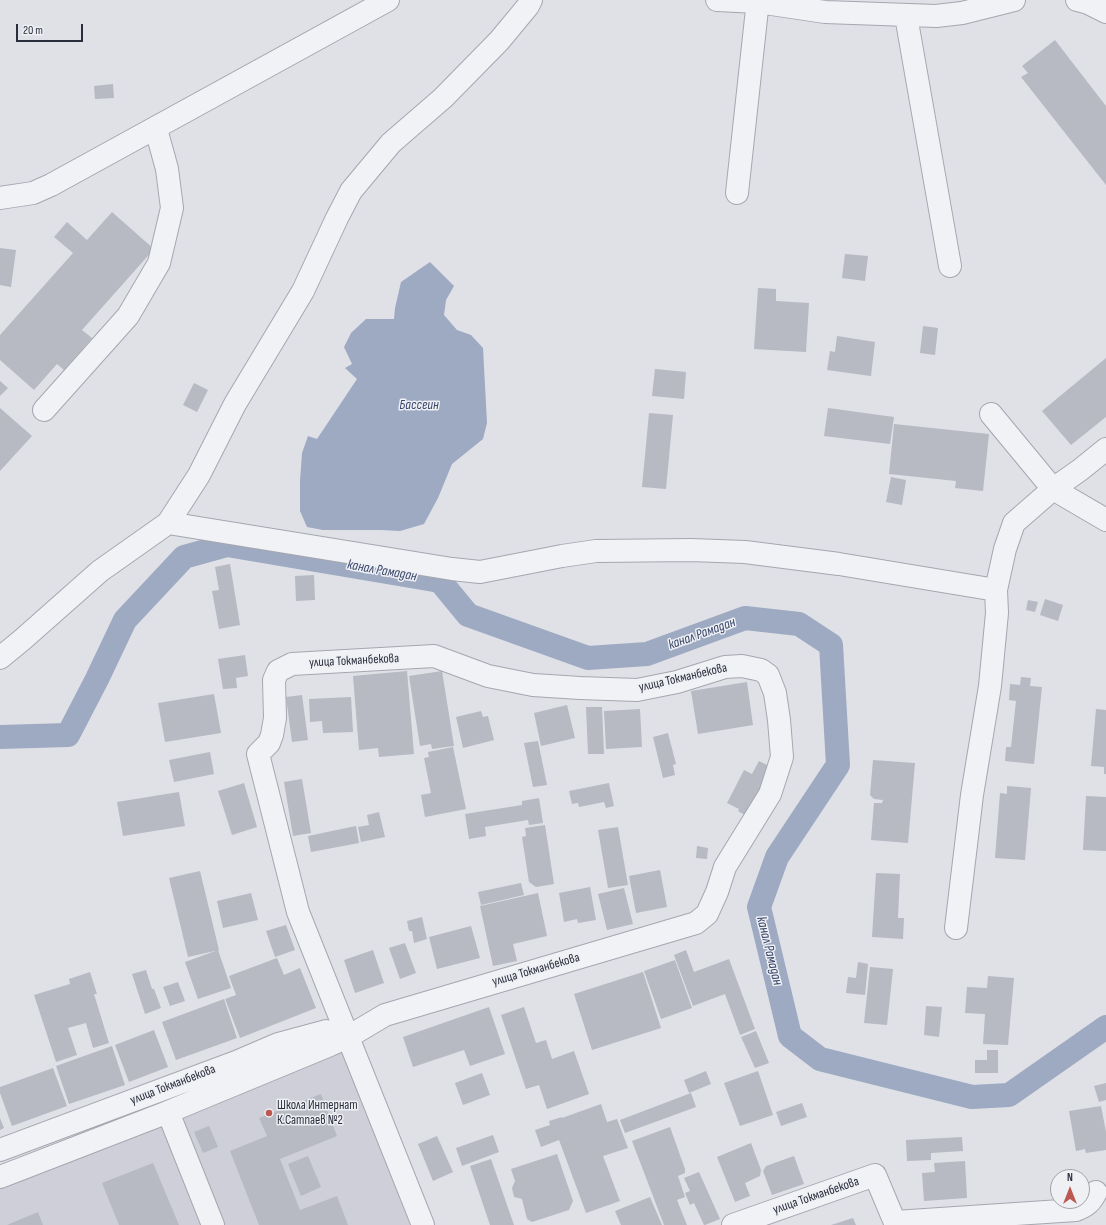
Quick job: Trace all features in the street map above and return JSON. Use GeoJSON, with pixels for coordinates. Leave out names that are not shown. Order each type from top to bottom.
{"type":"FeatureCollection","features":[{"type":"Feature","properties":{"kind":"street"},"geometry":{"type":"LineString","coordinates":[[0,198],[33,193],[51,186],[388,0]]}},
{"type":"Feature","properties":{"kind":"street"},"geometry":{"type":"LineString","coordinates":[[0,658],[100,571],[168,523],[199,475],[235,404],[303,291],[336,218],[352,191],[391,143],[443,98],[500,41],[528,6],[531,0]]}},
{"type":"Feature","properties":{"kind":"street"},"geometry":{"type":"LineString","coordinates":[[717,0],[758,1],[825,12],[906,16],[936,16],[962,13],[1014,0]]}},
{"type":"Feature","properties":{"kind":"street"},"geometry":{"type":"LineString","coordinates":[[1077,0],[1088,3],[1106,12]]}},
{"type":"Feature","properties":{"kind":"street"},"geometry":{"type":"LineString","coordinates":[[737,193],[758,1]]}},
{"type":"Feature","properties":{"kind":"street"},"geometry":{"type":"LineString","coordinates":[[906,16],[950,266]]}},
{"type":"Feature","properties":{"kind":"street"},"geometry":{"type":"LineString","coordinates":[[44,410],[128,316],[159,263],[172,208],[167,169],[156,129]]}},
{"type":"Feature","properties":{"kind":"street"},"geometry":{"type":"LineString","coordinates":[[991,414],[1053,489],[1106,520]]}},
{"type":"Feature","properties":{"kind":"street"},"geometry":{"type":"LineString","coordinates":[[956,928],[972,795],[990,686],[997,613],[996,590],[1014,523],[1053,489],[1106,449]]}},
{"type":"Feature","properties":{"kind":"street"},"geometry":{"type":"LineString","coordinates":[[168,523],[459,570],[480,572],[596,551],[691,550],[745,552],[839,564],[996,590]]}},
{"type":"Feature","properties":{"kind":"street","name":"улица Токманбекова"},"geometry":{"type":"LineString","coordinates":[[339,1041],[385,1015],[696,923],[707,914],[726,867],[770,794],[782,758],[775,693],[768,675],[761,670],[742,666],[725,667],[677,682],[637,690],[580,688],[533,684],[488,676],[434,656],[292,664],[278,671],[274,680],[275,718],[272,735],[269,743],[258,754],[298,912],[339,1041],[423,1225]]}},
{"type":"Feature","properties":{"kind":"street","name":"улица Токманбекова"},"geometry":{"type":"LineString","coordinates":[[0,1150],[236,1062],[278,1044],[326,1031],[339,1041]]}},
{"type":"Feature","properties":{"kind":"street"},"geometry":{"type":"LineString","coordinates":[[0,1176],[168,1112],[339,1041]]}},
{"type":"Feature","properties":{"kind":"street"},"geometry":{"type":"LineString","coordinates":[[168,1112],[213,1225]]}},
{"type":"Feature","properties":{"kind":"street","name":"улица Токманбекова"},"geometry":{"type":"LineString","coordinates":[[733,1225],[875,1175],[895,1224]]}},
{"type":"Feature","properties":{"kind":"street"},"geometry":{"type":"LineString","coordinates":[[895,1224],[1076,1210],[1085,1207],[1092,1201],[1096,1192]]}},
{"type":"Feature","properties":{"kind":"shaded area","name":"Школа Интернат К.Сатпаев №2"},"geometry":{"type":"Polygon","coordinates":[[[343,1047],[410,1225],[0,1225],[0,1178],[343,1047]]]}},
{"type":"Feature","properties":{"kind":"water","name":"Бассеин"},"geometry":{"type":"Polygon","coordinates":[[[430,262],[454,286],[446,300],[444,315],[457,330],[471,335],[483,348],[487,423],[483,439],[452,464],[438,498],[424,524],[400,531],[323,530],[307,527],[300,511],[302,453],[308,436],[317,439],[357,379],[345,368],[352,364],[344,347],[351,333],[366,319],[394,319],[401,282],[430,262]]]}},
{"type":"Feature","properties":{"kind":"building"},"geometry":{"type":"Polygon","coordinates":[[[1055,40],[1106,106],[1106,185],[1021,77],[1028,73],[1022,66],[1055,40]]]}},
{"type":"Feature","properties":{"kind":"building"},"geometry":{"type":"Polygon","coordinates":[[[113,84],[114,98],[95,99],[94,86],[113,84]]]}},
{"type":"Feature","properties":{"kind":"building"},"geometry":{"type":"Polygon","coordinates":[[[112,212],[154,249],[82,330],[92,338],[64,370],[57,364],[34,390],[0,360],[0,335],[73,253],[54,237],[67,222],[87,240],[112,212]]]}},
{"type":"Feature","properties":{"kind":"building"},"geometry":{"type":"Polygon","coordinates":[[[0,248],[16,250],[11,287],[0,285],[0,248]]]}},
{"type":"Feature","properties":{"kind":"building"},"geometry":{"type":"Polygon","coordinates":[[[845,254],[868,256],[865,281],[842,278],[845,254]]]}},
{"type":"Feature","properties":{"kind":"building"},"geometry":{"type":"Polygon","coordinates":[[[758,288],[776,289],[776,301],[809,303],[806,352],[754,349],[758,288]]]}},
{"type":"Feature","properties":{"kind":"building"},"geometry":{"type":"Polygon","coordinates":[[[923,326],[938,328],[935,355],[920,353],[923,326]]]}},
{"type":"Feature","properties":{"kind":"building"},"geometry":{"type":"Polygon","coordinates":[[[837,336],[875,342],[871,376],[827,370],[830,351],[835,352],[837,336]]]}},
{"type":"Feature","properties":{"kind":"building"},"geometry":{"type":"Polygon","coordinates":[[[1106,358],[1106,417],[1071,445],[1042,411],[1106,358]]]}},
{"type":"Feature","properties":{"kind":"building"},"geometry":{"type":"Polygon","coordinates":[[[655,369],[686,372],[684,399],[652,396],[655,369]]]}},
{"type":"Feature","properties":{"kind":"building"},"geometry":{"type":"Polygon","coordinates":[[[0,381],[8,388],[0,396],[0,381]]]}},
{"type":"Feature","properties":{"kind":"building"},"geometry":{"type":"Polygon","coordinates":[[[194,383],[208,390],[197,412],[183,405],[194,383]]]}},
{"type":"Feature","properties":{"kind":"building"},"geometry":{"type":"Polygon","coordinates":[[[0,408],[32,436],[0,471],[0,408]]]}},
{"type":"Feature","properties":{"kind":"building"},"geometry":{"type":"Polygon","coordinates":[[[828,408],[894,417],[890,444],[824,436],[828,408]]]}},
{"type":"Feature","properties":{"kind":"building"},"geometry":{"type":"Polygon","coordinates":[[[649,413],[673,415],[666,489],[642,487],[649,413]]]}},
{"type":"Feature","properties":{"kind":"building"},"geometry":{"type":"Polygon","coordinates":[[[894,424],[989,434],[983,491],[955,488],[956,481],[889,474],[894,424]]]}},
{"type":"Feature","properties":{"kind":"building"},"geometry":{"type":"Polygon","coordinates":[[[891,477],[906,480],[902,505],[886,502],[891,477]]]}},
{"type":"Feature","properties":{"kind":"building"},"geometry":{"type":"Polygon","coordinates":[[[230,564],[240,625],[219,629],[212,591],[219,590],[215,567],[230,564]]]}},
{"type":"Feature","properties":{"kind":"building"},"geometry":{"type":"Polygon","coordinates":[[[314,575],[315,600],[296,601],[295,576],[314,575]]]}},
{"type":"Feature","properties":{"kind":"building"},"geometry":{"type":"Polygon","coordinates":[[[1045,599],[1063,605],[1058,621],[1040,615],[1045,599]]]}},
{"type":"Feature","properties":{"kind":"building"},"geometry":{"type":"Polygon","coordinates":[[[1028,600],[1038,602],[1035,612],[1026,610],[1028,600]]]}},
{"type":"Feature","properties":{"kind":"building"},"geometry":{"type":"Polygon","coordinates":[[[245,655],[248,676],[236,678],[237,688],[223,689],[218,659],[245,655]]]}},
{"type":"Feature","properties":{"kind":"building"},"geometry":{"type":"Polygon","coordinates":[[[407,671],[414,754],[379,757],[378,748],[359,750],[353,676],[407,671]]]}},
{"type":"Feature","properties":{"kind":"building"},"geometry":{"type":"Polygon","coordinates":[[[442,671],[454,746],[432,749],[431,744],[420,746],[409,676],[442,671]]]}},
{"type":"Feature","properties":{"kind":"building"},"geometry":{"type":"Polygon","coordinates":[[[1021,677],[1031,678],[1030,686],[1042,687],[1034,764],[1005,761],[1006,747],[1011,747],[1016,701],[1009,700],[1010,684],[1020,685],[1021,677]]]}},
{"type":"Feature","properties":{"kind":"building"},"geometry":{"type":"Polygon","coordinates":[[[747,682],[753,725],[698,734],[691,691],[747,682]]]}},
{"type":"Feature","properties":{"kind":"building"},"geometry":{"type":"Polygon","coordinates":[[[214,694],[221,733],[165,742],[158,703],[214,694]]]}},
{"type":"Feature","properties":{"kind":"building"},"geometry":{"type":"Polygon","coordinates":[[[302,695],[308,740],[292,742],[286,697],[302,695]]]}},
{"type":"Feature","properties":{"kind":"building"},"geometry":{"type":"Polygon","coordinates":[[[351,697],[353,732],[323,733],[322,721],[310,722],[309,699],[351,697]]]}},
{"type":"Feature","properties":{"kind":"building"},"geometry":{"type":"Polygon","coordinates":[[[567,705],[575,738],[541,746],[534,713],[567,705]]]}},
{"type":"Feature","properties":{"kind":"building"},"geometry":{"type":"Polygon","coordinates":[[[586,707],[602,707],[604,754],[588,754],[586,707]]]}},
{"type":"Feature","properties":{"kind":"building"},"geometry":{"type":"Polygon","coordinates":[[[640,709],[642,747],[606,749],[604,711],[640,709]]]}},
{"type":"Feature","properties":{"kind":"building"},"geometry":{"type":"Polygon","coordinates":[[[1096,709],[1106,710],[1106,774],[1104,774],[1104,767],[1091,766],[1096,709]]]}},
{"type":"Feature","properties":{"kind":"building"},"geometry":{"type":"Polygon","coordinates":[[[481,711],[483,717],[488,716],[494,740],[463,748],[456,717],[481,711]]]}},
{"type":"Feature","properties":{"kind":"building"},"geometry":{"type":"Polygon","coordinates":[[[668,733],[676,764],[673,765],[675,775],[663,778],[653,737],[668,733]]]}},
{"type":"Feature","properties":{"kind":"building"},"geometry":{"type":"Polygon","coordinates":[[[538,741],[547,785],[533,787],[524,743],[538,741]]]}},
{"type":"Feature","properties":{"kind":"building"},"geometry":{"type":"Polygon","coordinates":[[[453,747],[466,809],[425,817],[421,795],[431,793],[424,758],[429,757],[428,752],[453,747]]]}},
{"type":"Feature","properties":{"kind":"building"},"geometry":{"type":"Polygon","coordinates":[[[210,752],[214,774],[174,782],[169,760],[210,752]]]}},
{"type":"Feature","properties":{"kind":"building"},"geometry":{"type":"Polygon","coordinates":[[[873,760],[915,763],[908,843],[871,840],[874,803],[882,803],[883,800],[874,799],[870,795],[873,760]]]}},
{"type":"Feature","properties":{"kind":"building"},"geometry":{"type":"Polygon","coordinates":[[[759,761],[773,768],[748,817],[738,811],[739,809],[727,803],[744,770],[752,774],[759,761]]]}},
{"type":"Feature","properties":{"kind":"building"},"geometry":{"type":"Polygon","coordinates":[[[302,779],[311,833],[293,836],[284,782],[302,779]]]}},
{"type":"Feature","properties":{"kind":"building"},"geometry":{"type":"Polygon","coordinates":[[[244,783],[257,827],[232,835],[218,791],[244,783]]]}},
{"type":"Feature","properties":{"kind":"building"},"geometry":{"type":"Polygon","coordinates":[[[609,783],[614,806],[606,808],[604,802],[579,807],[578,803],[572,804],[569,791],[609,783]]]}},
{"type":"Feature","properties":{"kind":"building"},"geometry":{"type":"Polygon","coordinates":[[[1007,786],[1031,788],[1025,860],[995,858],[1000,793],[1007,794],[1007,786]]]}},
{"type":"Feature","properties":{"kind":"building"},"geometry":{"type":"Polygon","coordinates":[[[179,792],[185,826],[123,836],[117,802],[179,792]]]}},
{"type":"Feature","properties":{"kind":"building"},"geometry":{"type":"Polygon","coordinates":[[[1086,796],[1106,797],[1106,851],[1083,850],[1086,796]]]}},
{"type":"Feature","properties":{"kind":"building"},"geometry":{"type":"Polygon","coordinates":[[[539,798],[543,823],[529,825],[528,820],[485,827],[486,836],[469,839],[465,814],[522,805],[522,801],[539,798]]]}},
{"type":"Feature","properties":{"kind":"building"},"geometry":{"type":"Polygon","coordinates":[[[379,812],[385,837],[361,842],[358,827],[369,825],[367,815],[379,812]]]}},
{"type":"Feature","properties":{"kind":"building"},"geometry":{"type":"Polygon","coordinates":[[[545,825],[554,884],[536,887],[529,882],[522,837],[526,836],[525,828],[545,825]]]}},
{"type":"Feature","properties":{"kind":"building"},"geometry":{"type":"Polygon","coordinates":[[[356,826],[359,843],[311,852],[308,836],[356,826]]]}},
{"type":"Feature","properties":{"kind":"building"},"geometry":{"type":"Polygon","coordinates":[[[618,827],[628,885],[608,888],[598,830],[618,827]]]}},
{"type":"Feature","properties":{"kind":"building"},"geometry":{"type":"Polygon","coordinates":[[[697,846],[708,848],[707,859],[696,858],[697,846]]]}},
{"type":"Feature","properties":{"kind":"building"},"geometry":{"type":"Polygon","coordinates":[[[660,870],[667,907],[636,913],[629,876],[660,870]]]}},
{"type":"Feature","properties":{"kind":"building"},"geometry":{"type":"Polygon","coordinates":[[[200,871],[219,950],[188,957],[169,878],[200,871]]]}},
{"type":"Feature","properties":{"kind":"building"},"geometry":{"type":"Polygon","coordinates":[[[876,873],[900,874],[898,918],[904,918],[903,939],[872,937],[876,873]]]}},
{"type":"Feature","properties":{"kind":"building"},"geometry":{"type":"Polygon","coordinates":[[[521,883],[524,895],[481,905],[478,892],[521,883]]]}},
{"type":"Feature","properties":{"kind":"building"},"geometry":{"type":"Polygon","coordinates":[[[590,887],[596,920],[578,923],[577,919],[564,922],[559,893],[590,887]]]}},
{"type":"Feature","properties":{"kind":"building"},"geometry":{"type":"Polygon","coordinates":[[[624,888],[633,924],[607,930],[598,894],[624,888]]]}},
{"type":"Feature","properties":{"kind":"building"},"geometry":{"type":"Polygon","coordinates":[[[251,893],[258,920],[223,928],[217,901],[251,893]]]}},
{"type":"Feature","properties":{"kind":"building"},"geometry":{"type":"Polygon","coordinates":[[[538,893],[547,936],[513,944],[517,961],[493,966],[480,906],[538,893]]]}},
{"type":"Feature","properties":{"kind":"building"},"geometry":{"type":"Polygon","coordinates":[[[422,917],[427,939],[414,943],[412,931],[409,931],[407,921],[422,917]]]}},
{"type":"Feature","properties":{"kind":"building"},"geometry":{"type":"Polygon","coordinates":[[[286,925],[295,950],[275,957],[266,931],[286,925]]]}},
{"type":"Feature","properties":{"kind":"building"},"geometry":{"type":"Polygon","coordinates":[[[471,926],[480,958],[437,969],[429,937],[471,926]]]}},
{"type":"Feature","properties":{"kind":"building"},"geometry":{"type":"Polygon","coordinates":[[[405,943],[416,973],[400,979],[389,948],[405,943]]]}},
{"type":"Feature","properties":{"kind":"building"},"geometry":{"type":"Polygon","coordinates":[[[218,950],[231,988],[198,999],[185,962],[218,950]]]}},
{"type":"Feature","properties":{"kind":"building"},"geometry":{"type":"Polygon","coordinates":[[[373,950],[384,983],[355,993],[344,960],[373,950]]]}},
{"type":"Feature","properties":{"kind":"building"},"geometry":{"type":"Polygon","coordinates":[[[686,950],[694,972],[729,959],[755,1029],[740,1035],[725,994],[693,1006],[674,955],[686,950]]]}},
{"type":"Feature","properties":{"kind":"building"},"geometry":{"type":"Polygon","coordinates":[[[277,958],[284,975],[300,968],[316,1008],[240,1038],[225,999],[236,995],[229,976],[277,958]]]}},
{"type":"Feature","properties":{"kind":"building"},"geometry":{"type":"Polygon","coordinates":[[[675,960],[692,1008],[661,1019],[644,971],[675,960]]]}},
{"type":"Feature","properties":{"kind":"building"},"geometry":{"type":"Polygon","coordinates":[[[858,962],[868,964],[865,995],[846,993],[848,977],[856,978],[858,962]]]}},
{"type":"Feature","properties":{"kind":"building"},"geometry":{"type":"Polygon","coordinates":[[[870,967],[893,969],[887,1025],[864,1023],[870,967]]]}},
{"type":"Feature","properties":{"kind":"building"},"geometry":{"type":"Polygon","coordinates":[[[146,970],[152,989],[154,989],[161,1008],[145,1014],[132,974],[146,970]]]}},
{"type":"Feature","properties":{"kind":"building"},"geometry":{"type":"Polygon","coordinates":[[[90,972],[97,994],[94,994],[109,1043],[93,1048],[86,1023],[68,1028],[77,1055],[56,1062],[34,995],[70,984],[69,979],[90,972]]]}},
{"type":"Feature","properties":{"kind":"building"},"geometry":{"type":"Polygon","coordinates":[[[643,972],[661,1028],[592,1050],[574,994],[643,972]]]}},
{"type":"Feature","properties":{"kind":"building"},"geometry":{"type":"Polygon","coordinates":[[[988,976],[1014,978],[1008,1045],[983,1044],[985,1014],[965,1013],[967,987],[987,988],[988,976]]]}},
{"type":"Feature","properties":{"kind":"building"},"geometry":{"type":"Polygon","coordinates":[[[178,982],[185,1001],[170,1006],[163,987],[178,982]]]}},
{"type":"Feature","properties":{"kind":"building"},"geometry":{"type":"Polygon","coordinates":[[[224,999],[237,1038],[176,1060],[162,1022],[224,999]]]}},
{"type":"Feature","properties":{"kind":"building"},"geometry":{"type":"Polygon","coordinates":[[[926,1006],[942,1007],[939,1037],[924,1035],[926,1006]]]}},
{"type":"Feature","properties":{"kind":"building"},"geometry":{"type":"Polygon","coordinates":[[[489,1007],[505,1054],[470,1066],[464,1050],[413,1067],[403,1037],[489,1007]]]}},
{"type":"Feature","properties":{"kind":"building"},"geometry":{"type":"Polygon","coordinates":[[[524,1007],[536,1043],[546,1040],[552,1059],[574,1051],[589,1094],[547,1109],[539,1085],[526,1089],[501,1015],[524,1007]]]}},
{"type":"Feature","properties":{"kind":"building"},"geometry":{"type":"Polygon","coordinates":[[[154,1030],[168,1067],[129,1082],[115,1045],[154,1030]]]}},
{"type":"Feature","properties":{"kind":"building"},"geometry":{"type":"Polygon","coordinates":[[[756,1031],[769,1063],[755,1068],[741,1037],[756,1031]]]}},
{"type":"Feature","properties":{"kind":"building"},"geometry":{"type":"Polygon","coordinates":[[[112,1046],[125,1085],[69,1104],[56,1066],[112,1046]]]}},
{"type":"Feature","properties":{"kind":"building"},"geometry":{"type":"Polygon","coordinates":[[[987,1050],[998,1050],[998,1073],[975,1073],[975,1060],[987,1060],[987,1050]]]}},
{"type":"Feature","properties":{"kind":"building"},"geometry":{"type":"Polygon","coordinates":[[[53,1068],[67,1106],[12,1126],[0,1093],[0,1087],[53,1068]]]}},
{"type":"Feature","properties":{"kind":"building"},"geometry":{"type":"Polygon","coordinates":[[[706,1071],[711,1084],[689,1093],[684,1080],[706,1071]]]}},
{"type":"Feature","properties":{"kind":"building"},"geometry":{"type":"Polygon","coordinates":[[[758,1071],[773,1115],[740,1126],[724,1083],[758,1071]]]}},
{"type":"Feature","properties":{"kind":"building"},"geometry":{"type":"Polygon","coordinates":[[[482,1073],[490,1095],[463,1105],[455,1083],[482,1073]]]}},
{"type":"Feature","properties":{"kind":"building"},"geometry":{"type":"Polygon","coordinates":[[[1106,1083],[1106,1100],[1099,1102],[1094,1086],[1106,1083]]]}},
{"type":"Feature","properties":{"kind":"building"},"geometry":{"type":"Polygon","coordinates":[[[691,1093],[696,1107],[625,1133],[620,1120],[691,1093]]]}},
{"type":"Feature","properties":{"kind":"building"},"geometry":{"type":"Polygon","coordinates":[[[321,1094],[337,1136],[280,1159],[300,1210],[337,1196],[348,1225],[259,1225],[230,1151],[267,1136],[259,1118],[321,1094]]]}},
{"type":"Feature","properties":{"kind":"building"},"geometry":{"type":"Polygon","coordinates":[[[802,1103],[807,1117],[781,1126],[776,1112],[802,1103]]]}},
{"type":"Feature","properties":{"kind":"building"},"geometry":{"type":"Polygon","coordinates":[[[601,1104],[607,1122],[617,1119],[628,1148],[603,1156],[620,1201],[586,1213],[559,1140],[541,1147],[535,1130],[550,1125],[549,1121],[601,1104]]]}},
{"type":"Feature","properties":{"kind":"building"},"geometry":{"type":"Polygon","coordinates":[[[1101,1106],[1106,1132],[1106,1150],[1086,1153],[1085,1149],[1076,1151],[1069,1111],[1101,1106]]]}},
{"type":"Feature","properties":{"kind":"building"},"geometry":{"type":"Polygon","coordinates":[[[0,1118],[4,1128],[0,1130],[0,1118]]]}},
{"type":"Feature","properties":{"kind":"building"},"geometry":{"type":"Polygon","coordinates":[[[209,1126],[218,1147],[203,1153],[194,1132],[209,1126]]]}},
{"type":"Feature","properties":{"kind":"building"},"geometry":{"type":"Polygon","coordinates":[[[670,1127],[685,1169],[685,1173],[678,1176],[685,1197],[677,1200],[687,1225],[664,1225],[632,1141],[670,1127]]]}},
{"type":"Feature","properties":{"kind":"building"},"geometry":{"type":"Polygon","coordinates":[[[493,1135],[499,1152],[462,1166],[456,1148],[493,1135]]]}},
{"type":"Feature","properties":{"kind":"building"},"geometry":{"type":"Polygon","coordinates":[[[437,1136],[453,1172],[433,1181],[418,1144],[437,1136]]]}},
{"type":"Feature","properties":{"kind":"building"},"geometry":{"type":"Polygon","coordinates":[[[962,1137],[963,1151],[931,1153],[931,1160],[907,1161],[906,1140],[962,1137]]]}},
{"type":"Feature","properties":{"kind":"building"},"geometry":{"type":"Polygon","coordinates":[[[751,1143],[761,1170],[760,1176],[745,1183],[750,1196],[735,1202],[717,1157],[751,1143]]]}},
{"type":"Feature","properties":{"kind":"building"},"geometry":{"type":"Polygon","coordinates":[[[557,1154],[573,1201],[569,1210],[532,1222],[527,1219],[522,1199],[514,1197],[512,1188],[515,1181],[511,1169],[557,1154]]]}},
{"type":"Feature","properties":{"kind":"building"},"geometry":{"type":"Polygon","coordinates":[[[308,1156],[321,1187],[301,1196],[288,1164],[308,1156]]]}},
{"type":"Feature","properties":{"kind":"building"},"geometry":{"type":"Polygon","coordinates":[[[794,1156],[804,1184],[772,1195],[763,1171],[766,1166],[794,1156]]]}},
{"type":"Feature","properties":{"kind":"building"},"geometry":{"type":"Polygon","coordinates":[[[491,1159],[514,1225],[490,1225],[470,1166],[491,1159]]]}},
{"type":"Feature","properties":{"kind":"building"},"geometry":{"type":"Polygon","coordinates":[[[965,1161],[967,1198],[924,1201],[922,1173],[935,1172],[934,1163],[965,1161]]]}},
{"type":"Feature","properties":{"kind":"building"},"geometry":{"type":"Polygon","coordinates":[[[153,1163],[179,1225],[119,1225],[102,1183],[153,1163]]]}},
{"type":"Feature","properties":{"kind":"building"},"geometry":{"type":"Polygon","coordinates":[[[699,1172],[720,1219],[705,1225],[694,1203],[690,1205],[685,1193],[690,1191],[684,1178],[699,1172]]]}},
{"type":"Feature","properties":{"kind":"building"},"geometry":{"type":"Polygon","coordinates":[[[650,1197],[662,1225],[621,1225],[615,1211],[650,1197]]]}},
{"type":"Feature","properties":{"kind":"building"},"geometry":{"type":"Polygon","coordinates":[[[38,1212],[43,1225],[7,1225],[38,1212]]]}},
{"type":"Feature","properties":{"kind":"building"},"geometry":{"type":"Polygon","coordinates":[[[853,1218],[856,1225],[831,1225],[853,1218]]]}},
{"type":"Feature","properties":{"kind":"waterway","name":"канал Рамадан"},"geometry":{"type":"LineString","coordinates":[[0,737],[68,735],[125,620],[184,557],[227,545],[440,581],[468,615],[588,658],[647,654],[745,618],[799,624],[831,645],[838,765],[777,857],[759,907],[790,1036],[820,1059],[972,1097],[1009,1095],[1106,1027]]}},
{"type":"Feature","properties":{"kind":"place","name":"Школа Интернат К.Сатпаев №2"},"geometry":{"type":"Point","coordinates":[269,1113]}}]}
